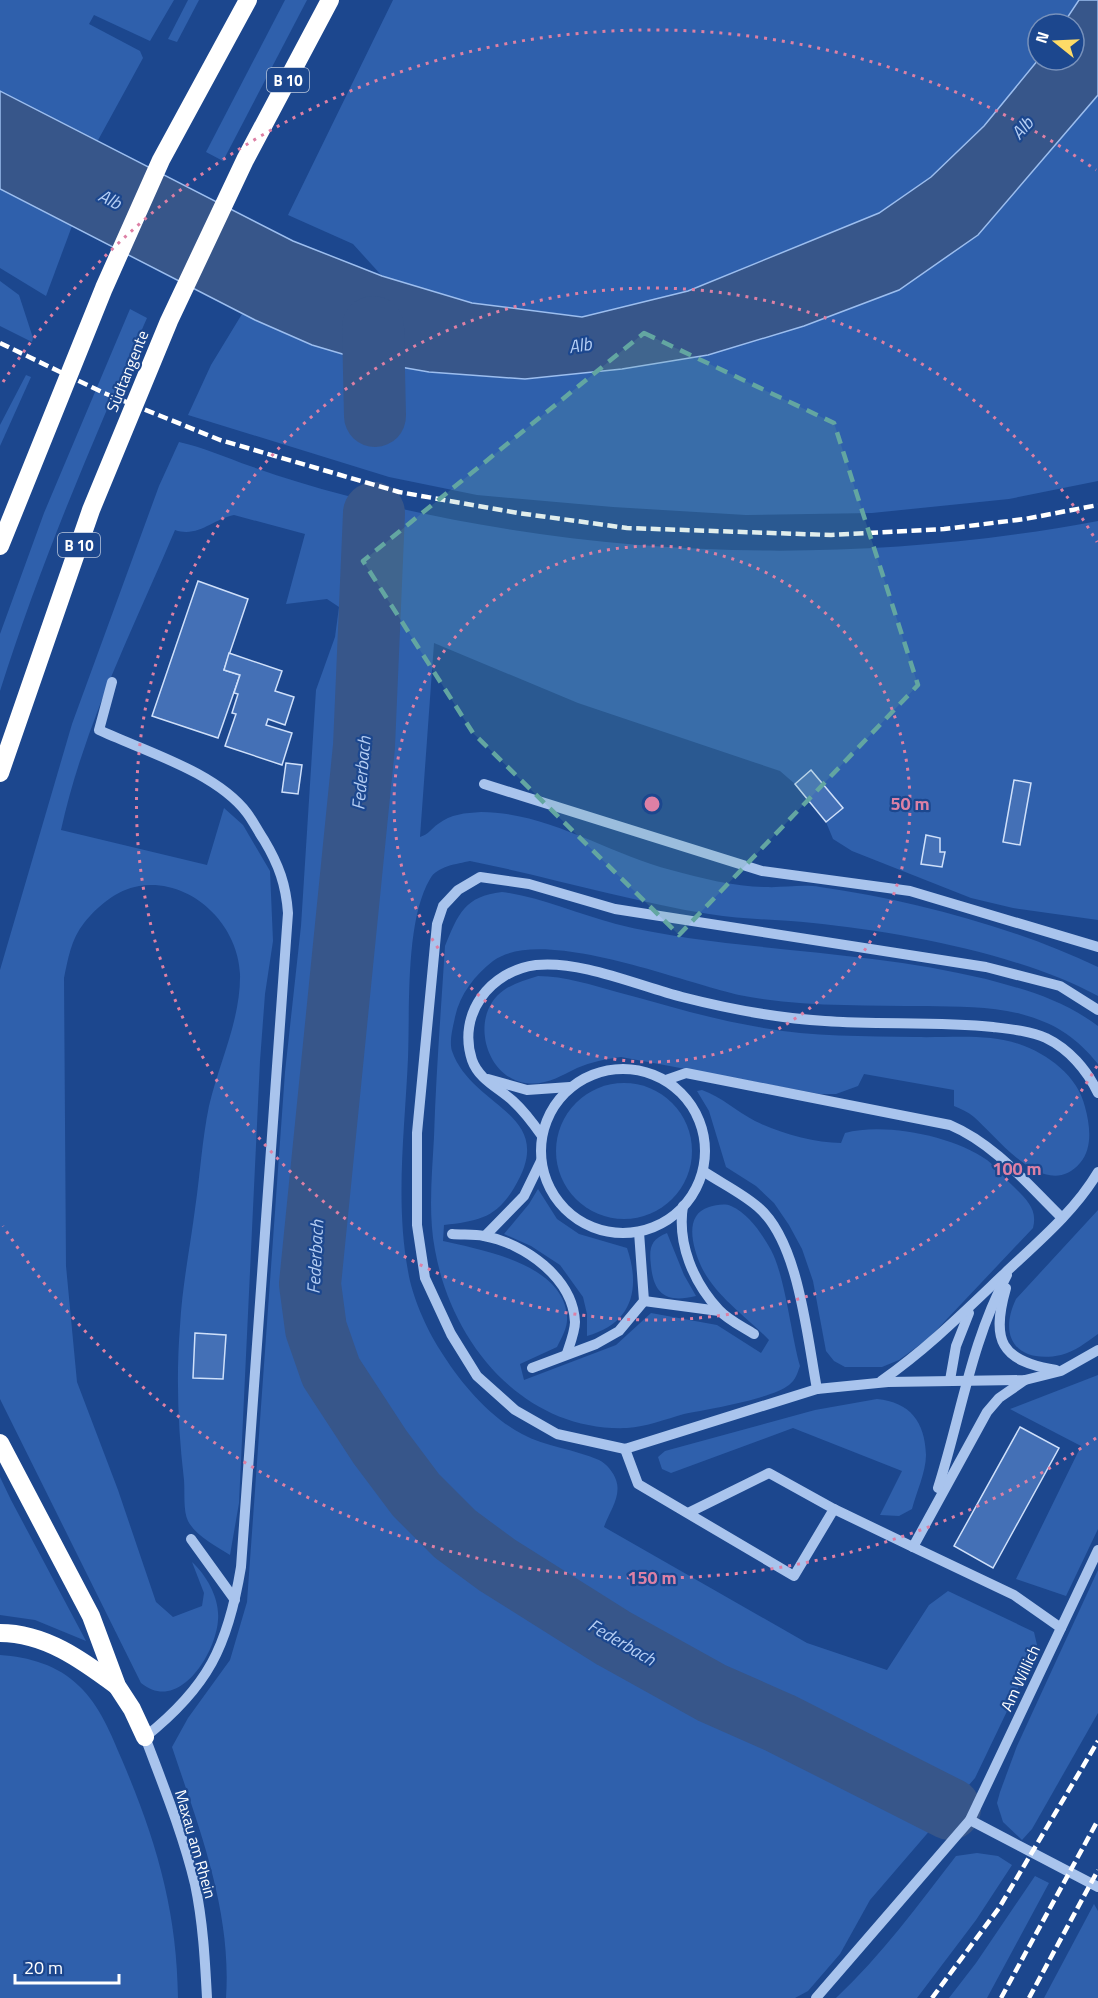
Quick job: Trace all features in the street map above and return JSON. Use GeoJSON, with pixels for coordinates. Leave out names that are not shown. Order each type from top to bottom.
{"type":"FeatureCollection","features":[{"type":"Feature","properties":{"kind":"highway"},"geometry":{"type":"LineString","coordinates":[[0,546],[104,288],[179,125],[248,0]]}},
{"type":"Feature","properties":{"kind":"highway","name":"Südtangente"},"geometry":{"type":"LineString","coordinates":[[0,773],[91,510],[169,321],[245,160],[330,0]]}},
{"type":"Feature","properties":{"kind":"highway"},"geometry":{"type":"LineString","coordinates":[[0,1443],[92,1616],[117,1686],[132,1709],[144,1737]]}},
{"type":"Feature","properties":{"kind":"highway"},"geometry":{"type":"LineString","coordinates":[[0,1633],[50,1642],[86,1663],[117,1686]]}},
{"type":"Feature","properties":{"kind":"street"},"geometry":{"type":"LineString","coordinates":[[112,682],[99,730],[206,779],[225,792],[246,812],[276,861],[286,887],[288,913],[241,1567],[235,1600],[218,1651],[203,1680],[177,1712],[144,1737]]}},
{"type":"Feature","properties":{"kind":"street"},"geometry":{"type":"LineString","coordinates":[[484,784],[762,872],[910,891],[1098,947]]}},
{"type":"Feature","properties":{"kind":"street"},"geometry":{"type":"LineString","coordinates":[[1098,1010],[1060,986],[986,967],[615,909],[529,884],[480,877],[458,890],[443,906],[437,924],[417,1133],[417,1225],[425,1278],[451,1334],[477,1376],[515,1410],[557,1434],[625,1449],[817,1389],[879,1383],[1025,1380],[1061,1371],[1098,1350]]}},
{"type":"Feature","properties":{"kind":"street"},"geometry":{"type":"LineString","coordinates":[[542,1136],[512,1100],[482,1077],[473,1061],[468,1028],[474,1010],[490,985],[517,970],[537,965],[567,967],[683,997],[800,1020],[968,1024],[1018,1030],[1045,1038],[1069,1053],[1093,1083],[1098,1093]]}},
{"type":"Feature","properties":{"kind":"street"},"geometry":{"type":"LineString","coordinates":[[609,1069],[647,1072],[666,1080],[682,1093],[698,1119],[705,1148],[703,1171],[683,1206],[667,1220],[639,1232],[603,1231],[572,1216],[552,1194],[541,1161],[542,1136],[549,1115],[570,1087],[596,1072],[609,1069]]}},
{"type":"Feature","properties":{"kind":"street"},"geometry":{"type":"LineString","coordinates":[[666,1080],[686,1073],[950,1125],[968,1133],[988,1147],[1062,1218]]}},
{"type":"Feature","properties":{"kind":"street"},"geometry":{"type":"LineString","coordinates":[[482,1077],[527,1090],[570,1087]]}},
{"type":"Feature","properties":{"kind":"street"},"geometry":{"type":"LineString","coordinates":[[485,1236],[524,1196],[541,1161]]}},
{"type":"Feature","properties":{"kind":"street"},"geometry":{"type":"LineString","coordinates":[[703,1171],[758,1207],[776,1227],[790,1255],[817,1389]]}},
{"type":"Feature","properties":{"kind":"street"},"geometry":{"type":"LineString","coordinates":[[879,1383],[928,1347],[1012,1267],[1062,1218],[1087,1190],[1098,1172]]}},
{"type":"Feature","properties":{"kind":"street"},"geometry":{"type":"LineString","coordinates":[[683,1206],[680,1224],[683,1248],[697,1278],[719,1311],[754,1334]]}},
{"type":"Feature","properties":{"kind":"street"},"geometry":{"type":"LineString","coordinates":[[532,1368],[596,1344],[619,1331],[644,1301],[639,1232]]}},
{"type":"Feature","properties":{"kind":"street"},"geometry":{"type":"LineString","coordinates":[[452,1234],[485,1236],[521,1251],[549,1269],[568,1292],[575,1323],[567,1353]]}},
{"type":"Feature","properties":{"kind":"street"},"geometry":{"type":"LineString","coordinates":[[1012,1267],[998,1316],[1000,1338],[1005,1347],[1029,1364],[1061,1371]]}},
{"type":"Feature","properties":{"kind":"street"},"geometry":{"type":"LineString","coordinates":[[930,1514],[959,1420],[966,1380],[990,1307],[1012,1267]]}},
{"type":"Feature","properties":{"kind":"street"},"geometry":{"type":"LineString","coordinates":[[644,1301],[719,1311]]}},
{"type":"Feature","properties":{"kind":"street"},"geometry":{"type":"LineString","coordinates":[[950,1380],[963,1324],[975,1302]]}},
{"type":"Feature","properties":{"kind":"street"},"geometry":{"type":"LineString","coordinates":[[913,1547],[987,1412],[999,1398],[1025,1380]]}},
{"type":"Feature","properties":{"kind":"street"},"geometry":{"type":"LineString","coordinates":[[625,1449],[638,1484],[794,1576],[834,1509]]}},
{"type":"Feature","properties":{"kind":"street"},"geometry":{"type":"LineString","coordinates":[[688,1513],[768,1473],[834,1509],[1014,1595],[1061,1628]]}},
{"type":"Feature","properties":{"kind":"street"},"geometry":{"type":"LineString","coordinates":[[190,1539],[235,1600]]}},
{"type":"Feature","properties":{"kind":"street","name":"Am Willich"},"geometry":{"type":"LineString","coordinates":[[816,1998],[970,1820],[1098,1550]]}},
{"type":"Feature","properties":{"kind":"street","name":"Maxau am Rhein"},"geometry":{"type":"LineString","coordinates":[[144,1737],[169,1799],[195,1884],[204,1938],[207,1998]]}},
{"type":"Feature","properties":{"kind":"street"},"geometry":{"type":"LineString","coordinates":[[970,1820],[1098,1887]]}},
{"type":"Feature","properties":{"kind":"highlighted area"},"geometry":{"type":"Polygon","coordinates":[[[644,333],[834,423],[918,685],[679,935],[473,733],[363,561],[644,333]]]}},
{"type":"Feature","properties":{"kind":"shaded area"},"geometry":{"type":"Polygon","coordinates":[[[0,0],[174,0],[150,41],[94,15],[89,24],[140,51],[143,58],[97,142],[0,91],[0,0]]]}},
{"type":"Feature","properties":{"kind":"shaded area"},"geometry":{"type":"Polygon","coordinates":[[[188,0],[199,0],[177,42],[168,39],[188,0]]]}},
{"type":"Feature","properties":{"kind":"shaded area"},"geometry":{"type":"Polygon","coordinates":[[[285,0],[307,0],[223,161],[206,152],[285,0]]]}},
{"type":"Feature","properties":{"kind":"shaded area"},"geometry":{"type":"Polygon","coordinates":[[[393,0],[1079,0],[1071,12],[1026,12],[1026,72],[1029,72],[984,126],[931,177],[879,213],[688,291],[582,317],[472,303],[382,276],[353,244],[288,215],[393,0]]]}},
{"type":"Feature","properties":{"kind":"shaded area"},"geometry":{"type":"Polygon","coordinates":[[[1098,95],[1098,481],[1009,499],[872,513],[746,515],[613,507],[477,495],[389,477],[188,415],[211,365],[242,314],[312,345],[366,361],[429,372],[525,379],[622,369],[708,355],[978,235],[1098,95]]]}},
{"type":"Feature","properties":{"kind":"shaded area"},"geometry":{"type":"Polygon","coordinates":[[[0,189],[72,226],[46,296],[0,268],[0,189]]]}},
{"type":"Feature","properties":{"kind":"shaded area"},"geometry":{"type":"Polygon","coordinates":[[[0,281],[19,295],[33,338],[32,342],[0,326],[0,281]]]}},
{"type":"Feature","properties":{"kind":"shaded area"},"geometry":{"type":"Polygon","coordinates":[[[130,309],[147,318],[68,503],[32,596],[0,691],[0,634],[44,513],[130,309]]]}},
{"type":"Feature","properties":{"kind":"shaded area"},"geometry":{"type":"Polygon","coordinates":[[[26,375],[31,377],[0,446],[0,425],[26,375]]]}},
{"type":"Feature","properties":{"kind":"shaded area"},"geometry":{"type":"Polygon","coordinates":[[[179,442],[344,495],[437,516],[531,533],[625,544],[720,550],[814,550],[909,546],[1004,536],[1098,521],[1098,920],[1013,908],[971,898],[852,851],[833,839],[826,822],[843,808],[811,770],[795,784],[780,771],[578,703],[434,643],[420,837],[448,818],[458,815],[481,812],[506,814],[554,826],[648,863],[706,879],[754,887],[820,887],[926,907],[1032,939],[1098,967],[1098,996],[1033,968],[959,947],[847,927],[709,914],[470,861],[437,871],[430,879],[422,897],[416,918],[410,966],[401,1191],[402,1218],[410,1281],[420,1312],[456,1374],[486,1408],[510,1427],[541,1442],[602,1461],[612,1471],[617,1492],[604,1527],[807,1643],[887,1670],[929,1605],[948,1591],[1034,1632],[1037,1645],[1033,1657],[975,1778],[870,1900],[840,1954],[808,1991],[795,1998],[226,1998],[227,1966],[219,1902],[203,1839],[172,1747],[188,1718],[230,1660],[247,1602],[285,1072],[301,926],[316,690],[335,637],[339,607],[327,599],[286,604],[305,534],[234,515],[191,532],[175,530],[96,715],[61,830],[207,865],[224,808],[243,825],[270,871],[273,941],[265,994],[260,1061],[239,1503],[230,1555],[201,1536],[186,1517],[179,1423],[178,1365],[182,1297],[209,1106],[237,1008],[240,974],[237,956],[231,938],[221,922],[193,897],[176,889],[158,885],[139,886],[123,891],[108,900],[84,923],[73,942],[64,978],[66,1266],[77,1382],[118,1490],[156,1602],[173,1617],[202,1606],[204,1593],[192,1562],[203,1574],[215,1596],[218,1612],[216,1633],[203,1663],[182,1685],[169,1691],[155,1691],[141,1683],[0,1399],[0,970],[72,724],[159,486],[179,442]]]}},
{"type":"Feature","properties":{"kind":"shaded area"},"geometry":{"type":"Polygon","coordinates":[[[502,892],[652,932],[725,943],[912,964],[1016,987],[1072,1009],[1098,1026],[1098,1064],[1064,1032],[1044,1022],[1010,1011],[962,1007],[785,1002],[762,999],[714,989],[613,960],[544,949],[515,952],[493,961],[480,972],[464,993],[457,1009],[451,1047],[462,1070],[520,1127],[527,1143],[525,1163],[514,1188],[500,1206],[485,1216],[467,1222],[444,1225],[443,1241],[518,1262],[551,1284],[562,1298],[567,1316],[563,1336],[557,1347],[520,1364],[524,1380],[616,1345],[651,1313],[717,1325],[761,1353],[769,1340],[714,1287],[701,1266],[695,1250],[692,1233],[696,1217],[709,1207],[723,1204],[738,1210],[749,1219],[771,1250],[784,1290],[800,1366],[789,1385],[769,1395],[634,1427],[590,1425],[556,1415],[526,1398],[499,1376],[476,1349],[458,1318],[444,1285],[435,1250],[431,1208],[445,946],[464,908],[479,898],[502,892]]]}},
{"type":"Feature","properties":{"kind":"shaded area"},"geometry":{"type":"Polygon","coordinates":[[[538,976],[578,981],[702,1015],[773,1030],[834,1035],[981,1037],[1019,1044],[1051,1060],[1076,1085],[1088,1121],[1087,1150],[1080,1163],[1067,1173],[1052,1176],[1038,1172],[1009,1151],[974,1117],[954,1106],[954,1090],[864,1074],[858,1086],[836,1094],[820,1094],[621,1057],[588,1064],[546,1082],[525,1083],[511,1078],[491,1057],[484,1028],[493,1001],[504,990],[538,976]]]}},
{"type":"Feature","properties":{"kind":"shaded area"},"geometry":{"type":"Polygon","coordinates":[[[624,1083],[650,1088],[662,1094],[672,1103],[681,1113],[687,1125],[692,1151],[687,1177],[681,1189],[672,1199],[662,1208],[650,1214],[624,1219],[598,1214],[586,1208],[576,1199],[567,1189],[561,1177],[556,1151],[561,1125],[567,1113],[576,1103],[586,1094],[598,1088],[624,1083]]]}},
{"type":"Feature","properties":{"kind":"shaded area"},"geometry":{"type":"Polygon","coordinates":[[[702,1090],[764,1125],[808,1139],[841,1143],[845,1133],[861,1130],[898,1130],[938,1138],[973,1151],[994,1166],[1030,1205],[1034,1215],[1033,1228],[929,1338],[899,1360],[882,1367],[845,1367],[834,1361],[826,1351],[813,1281],[802,1249],[774,1203],[756,1186],[726,1167],[709,1111],[697,1091],[702,1090]]]}},
{"type":"Feature","properties":{"kind":"shaded area"},"geometry":{"type":"Polygon","coordinates":[[[538,1189],[557,1219],[579,1234],[627,1248],[633,1277],[629,1303],[614,1323],[587,1336],[587,1314],[583,1297],[560,1265],[531,1246],[504,1234],[529,1204],[538,1189]]]}},
{"type":"Feature","properties":{"kind":"shaded area"},"geometry":{"type":"Polygon","coordinates":[[[1098,1210],[1098,1334],[1066,1354],[1046,1357],[1023,1352],[1011,1337],[1009,1326],[1016,1299],[1098,1210]]]}},
{"type":"Feature","properties":{"kind":"shaded area"},"geometry":{"type":"Polygon","coordinates":[[[667,1233],[684,1275],[696,1296],[670,1297],[659,1290],[655,1284],[651,1266],[651,1249],[657,1239],[667,1233]]]}},
{"type":"Feature","properties":{"kind":"shaded area"},"geometry":{"type":"Polygon","coordinates":[[[1098,1375],[1098,1529],[1066,1596],[1016,1579],[1081,1446],[1010,1409],[1098,1375]]]}},
{"type":"Feature","properties":{"kind":"shaded area"},"geometry":{"type":"Polygon","coordinates":[[[877,1399],[898,1404],[907,1409],[919,1424],[925,1443],[924,1468],[912,1509],[899,1516],[880,1515],[902,1471],[793,1428],[671,1473],[662,1469],[658,1457],[665,1451],[815,1410],[877,1399]]]}},
{"type":"Feature","properties":{"kind":"shaded area"},"geometry":{"type":"Polygon","coordinates":[[[0,1477],[86,1641],[35,1620],[0,1615],[0,1477]]]}},
{"type":"Feature","properties":{"kind":"shaded area"},"geometry":{"type":"Polygon","coordinates":[[[1098,1570],[1098,1713],[1032,1829],[1022,1840],[1003,1822],[997,1803],[1000,1792],[1017,1746],[1098,1570]]]}},
{"type":"Feature","properties":{"kind":"shaded area"},"geometry":{"type":"Polygon","coordinates":[[[0,1655],[42,1663],[71,1679],[93,1702],[114,1740],[145,1819],[162,1876],[174,1935],[178,1998],[0,1998],[0,1655]]]}},
{"type":"Feature","properties":{"kind":"shaded area"},"geometry":{"type":"Polygon","coordinates":[[[977,1853],[998,1856],[1012,1865],[976,1920],[917,1998],[836,1998],[884,1948],[956,1856],[977,1853]]]}},
{"type":"Feature","properties":{"kind":"shaded area"},"geometry":{"type":"Polygon","coordinates":[[[1035,1876],[1049,1883],[987,1998],[949,1998],[976,1963],[1035,1876]]]}},
{"type":"Feature","properties":{"kind":"shaded area"},"geometry":{"type":"Polygon","coordinates":[[[1094,1904],[1098,1911],[1098,1998],[1044,1998],[1094,1904]]]}},
{"type":"Feature","properties":{"kind":"water","name":"Alb"},"geometry":{"type":"Polygon","coordinates":[[[1079,0],[1098,0],[1098,95],[978,235],[899,290],[804,326],[708,355],[622,369],[525,379],[429,372],[366,361],[312,345],[255,320],[0,189],[0,91],[293,241],[382,276],[472,303],[582,317],[688,291],[879,213],[931,177],[984,126],[1028,72],[1086,72],[1086,12],[1071,12],[1079,0]]]}},
{"type":"Feature","properties":{"kind":"building"},"geometry":{"type":"Polygon","coordinates":[[[198,581],[248,599],[224,670],[240,675],[218,738],[152,716],[198,581]]]}},
{"type":"Feature","properties":{"kind":"building"},"geometry":{"type":"Polygon","coordinates":[[[229,653],[282,671],[275,691],[294,697],[285,725],[268,719],[266,725],[292,733],[282,765],[225,746],[236,714],[232,713],[238,694],[234,693],[240,675],[224,670],[229,653]]]}},
{"type":"Feature","properties":{"kind":"building"},"geometry":{"type":"Polygon","coordinates":[[[286,763],[302,765],[298,794],[282,792],[286,763]]]}},
{"type":"Feature","properties":{"kind":"building"},"geometry":{"type":"Polygon","coordinates":[[[811,770],[843,808],[826,822],[795,784],[811,770]]]}},
{"type":"Feature","properties":{"kind":"building"},"geometry":{"type":"Polygon","coordinates":[[[1014,780],[1031,783],[1020,845],[1003,842],[1014,780]]]}},
{"type":"Feature","properties":{"kind":"building"},"geometry":{"type":"Polygon","coordinates":[[[926,835],[940,838],[940,852],[945,852],[942,867],[921,864],[926,835]]]}},
{"type":"Feature","properties":{"kind":"building"},"geometry":{"type":"Polygon","coordinates":[[[195,1333],[226,1335],[223,1379],[193,1378],[195,1333]]]}},
{"type":"Feature","properties":{"kind":"building"},"geometry":{"type":"Polygon","coordinates":[[[1020,1427],[1059,1448],[993,1568],[954,1546],[1020,1427]]]}},
{"type":"Feature","properties":{"kind":"waterway","name":"Federbach"},"geometry":{"type":"LineString","coordinates":[[373,327],[375,416]]}},
{"type":"Feature","properties":{"kind":"waterway","name":"Federbach"},"geometry":{"type":"LineString","coordinates":[[374,513],[364,746],[310,1284],[316,1329],[331,1372],[380,1447],[416,1495],[455,1534],[497,1565],[613,1638],[712,1693],[780,1723],[950,1809]]}},
{"type":"Feature","properties":{"kind":"railway"},"geometry":{"type":"LineString","coordinates":[[0,343],[104,393],[220,440],[399,492],[518,513],[627,528],[831,535],[944,529],[1025,519],[1098,505]]}},
{"type":"Feature","properties":{"kind":"railway"},"geometry":{"type":"LineString","coordinates":[[932,1998],[999,1908],[1098,1741]]}},
{"type":"Feature","properties":{"kind":"railway"},"geometry":{"type":"LineString","coordinates":[[1001,1998],[1098,1820]]}},
{"type":"Feature","properties":{"kind":"railway"},"geometry":{"type":"LineString","coordinates":[[1029,1998],[1098,1870]]}}]}
